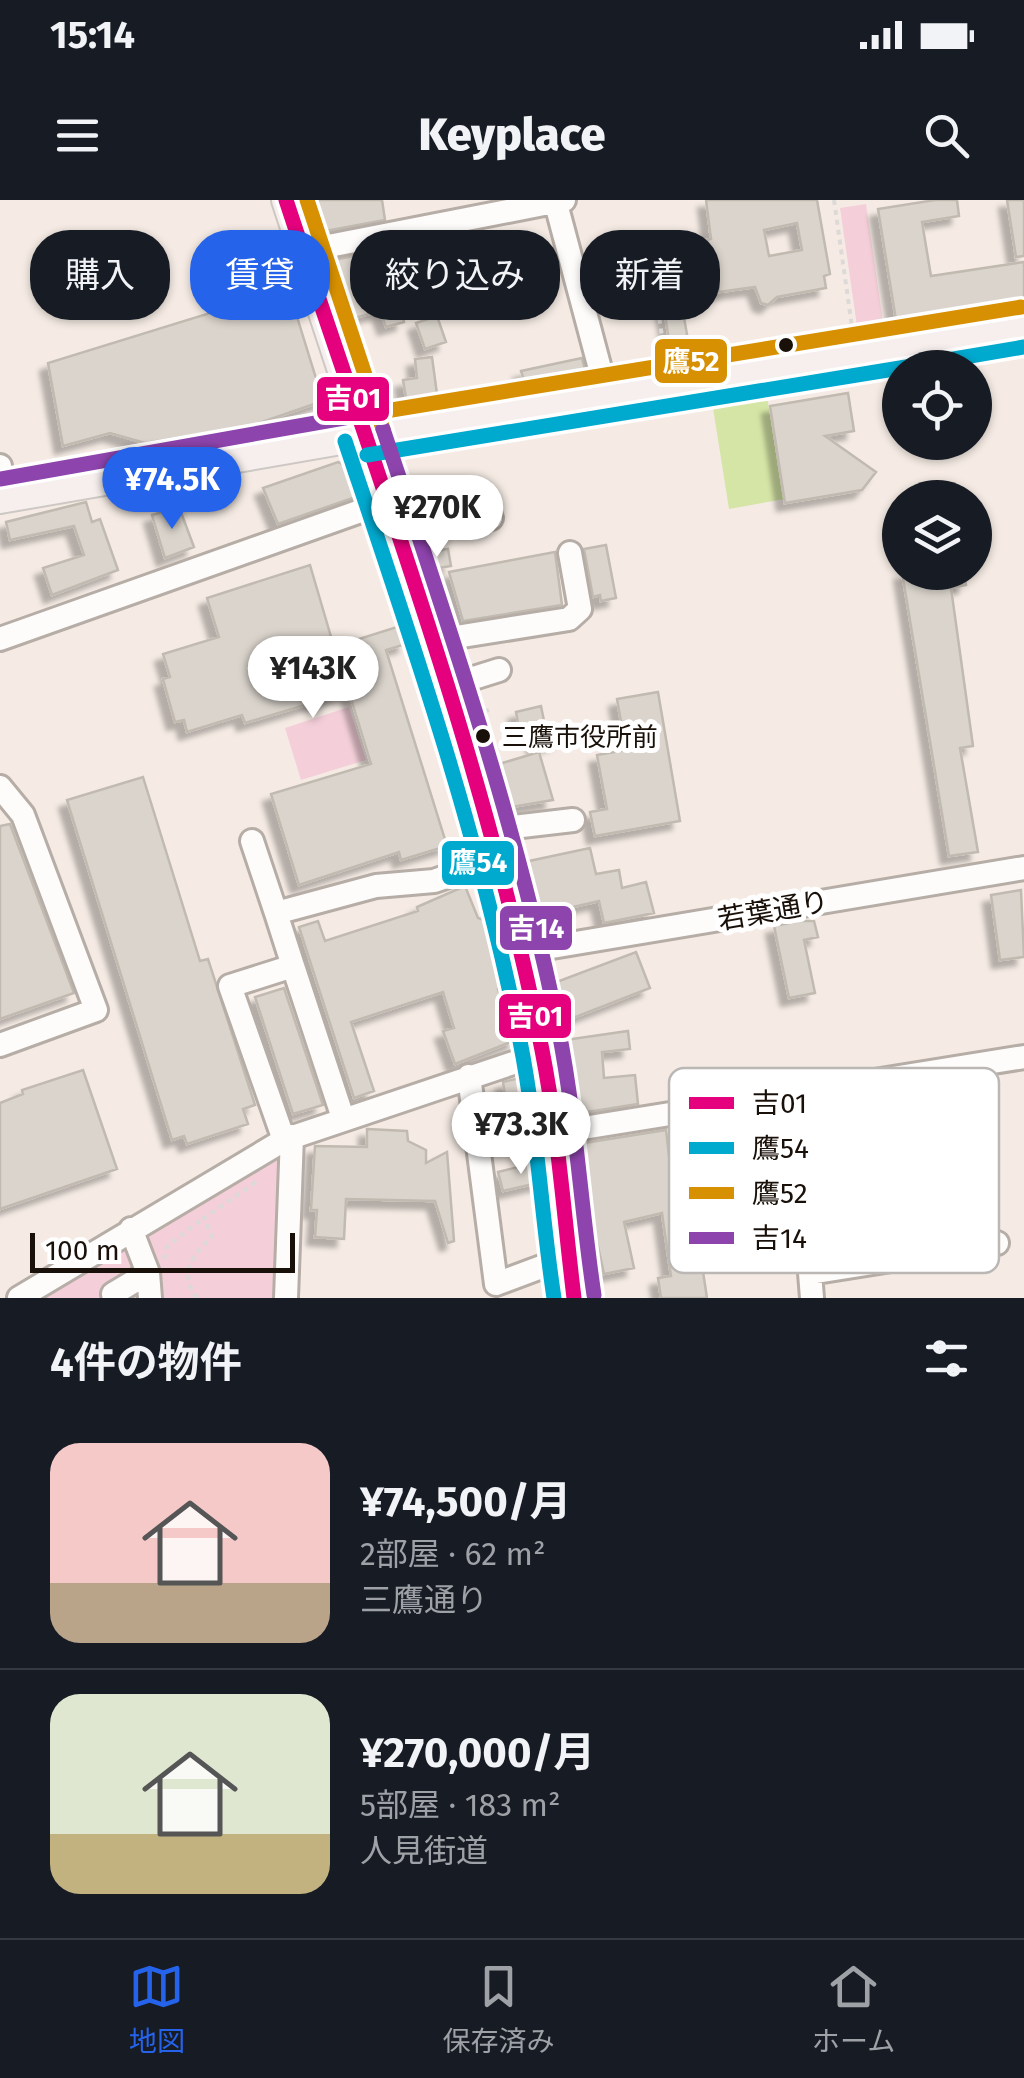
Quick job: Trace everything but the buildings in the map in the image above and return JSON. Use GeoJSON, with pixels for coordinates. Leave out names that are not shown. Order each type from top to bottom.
{"type":"FeatureCollection","features":[{"type":"Feature","properties":{"kind":"main road"},"geometry":{"type":"LineString","coordinates":[[286,200],[296,230]]}},
{"type":"Feature","properties":{"kind":"main road"},"geometry":{"type":"LineString","coordinates":[[326,320],[431,642],[522,952],[543,1052],[574,1298]]}},
{"type":"Feature","properties":{"kind":"main road"},"geometry":{"type":"LineString","coordinates":[[2,499],[1024,326]]}},
{"type":"Feature","properties":{"kind":"street"},"geometry":{"type":"LineString","coordinates":[[330,246],[558,200],[603,380],[602,395]]}},
{"type":"Feature","properties":{"kind":"street"},"geometry":{"type":"LineString","coordinates":[[0,466],[2,499]]}},
{"type":"Feature","properties":{"kind":"street"},"geometry":{"type":"LineString","coordinates":[[0,639],[386,502]]}},
{"type":"Feature","properties":{"kind":"street"},"geometry":{"type":"LineString","coordinates":[[397,536],[492,518]]}},
{"type":"Feature","properties":{"kind":"street"},"geometry":{"type":"LineString","coordinates":[[431,642],[569,619],[580,609],[570,553]]}},
{"type":"Feature","properties":{"kind":"street"},"geometry":{"type":"LineString","coordinates":[[444,687],[498,670]]}},
{"type":"Feature","properties":{"kind":"street"},"geometry":{"type":"LineString","coordinates":[[0,787],[24,815],[96,1010],[0,1045]]}},
{"type":"Feature","properties":{"kind":"street"},"geometry":{"type":"LineString","coordinates":[[488,830],[573,820]]}},
{"type":"Feature","properties":{"kind":"street"},"geometry":{"type":"LineString","coordinates":[[252,842],[343,1118]]}},
{"type":"Feature","properties":{"kind":"street"},"geometry":{"type":"LineString","coordinates":[[276,914],[376,886],[434,881],[496,859]]}},
{"type":"Feature","properties":{"kind":"street","name":"若葉通り"},"geometry":{"type":"LineString","coordinates":[[522,952],[1024,868]]}},
{"type":"Feature","properties":{"kind":"street"},"geometry":{"type":"LineString","coordinates":[[286,1298],[288,1138],[230,986],[293,966]]}},
{"type":"Feature","properties":{"kind":"street"},"geometry":{"type":"LineString","coordinates":[[19,1298],[288,1138],[543,1052]]}},
{"type":"Feature","properties":{"kind":"street"},"geometry":{"type":"LineString","coordinates":[[956,1068],[1024,1057]]}},
{"type":"Feature","properties":{"kind":"street"},"geometry":{"type":"LineString","coordinates":[[469,1076],[496,1284],[568,1258]]}},
{"type":"Feature","properties":{"kind":"street"},"geometry":{"type":"LineString","coordinates":[[552,1133],[669,1114]]}},
{"type":"Feature","properties":{"kind":"street"},"geometry":{"type":"LineString","coordinates":[[131,1229],[156,1269],[150,1298]]}},
{"type":"Feature","properties":{"kind":"street"},"geometry":{"type":"LineString","coordinates":[[114,1298],[113,1294],[156,1269]]}},
{"type":"Feature","properties":{"kind":"street"},"geometry":{"type":"LineString","coordinates":[[810,1273],[812,1298]]}},
{"type":"Feature","properties":{"kind":"path"},"geometry":{"type":"LineString","coordinates":[[834,200],[856,353]]}},
{"type":"Feature","properties":{"kind":"path"},"geometry":{"type":"LineString","coordinates":[[579,290],[653,277],[667,368]]}},
{"type":"Feature","properties":{"kind":"path"},"geometry":{"type":"LineString","coordinates":[[470,716],[490,710]]}},
{"type":"Feature","properties":{"kind":"path"},"geometry":{"type":"LineString","coordinates":[[156,1269],[168,1246],[261,1178]]}},
{"type":"Feature","properties":{"kind":"path"},"geometry":{"type":"LineString","coordinates":[[198,1298],[189,1288],[186,1269],[196,1250],[212,1236],[204,1218]]}},
{"type":"Feature","properties":{"kind":"shaded area"},"geometry":{"type":"Polygon","coordinates":[[[866,204],[884,329],[858,333],[840,208],[866,204]]]}},
{"type":"Feature","properties":{"kind":"shaded area"},"geometry":{"type":"Polygon","coordinates":[[[767,397],[784,499],[729,509],[713,408],[767,397]]]}},
{"type":"Feature","properties":{"kind":"shaded area"},"geometry":{"type":"Polygon","coordinates":[[[349,707],[366,760],[301,780],[285,728],[349,707]]]}},
{"type":"Feature","properties":{"kind":"shaded area"},"geometry":{"type":"Polygon","coordinates":[[[280,1156],[283,1298],[41,1298],[280,1156]]]}},
{"type":"Feature","properties":{"kind":"transit line","name":"吉01"},"geometry":{"type":"LineString","coordinates":[[286,200],[427,621],[491,834],[548,1081],[574,1298]]}},
{"type":"Feature","properties":{"kind":"transit line","name":"鷹52"},"geometry":{"type":"LineString","coordinates":[[307,200],[383,429]]}},
{"type":"Feature","properties":{"kind":"transit line","name":"鷹52"},"geometry":{"type":"LineString","coordinates":[[361,415],[1021,307]]}},
{"type":"Feature","properties":{"kind":"transit line","name":"鷹54"},"geometry":{"type":"LineString","coordinates":[[992,352],[1024,347]]}},
{"type":"Feature","properties":{"kind":"transit line","name":"鷹54"},"geometry":{"type":"LineString","coordinates":[[367,455],[882,371]]}},
{"type":"Feature","properties":{"kind":"transit line","name":"吉14"},"geometry":{"type":"LineString","coordinates":[[0,479],[361,415]]}},
{"type":"Feature","properties":{"kind":"transit line","name":"吉14"},"geometry":{"type":"LineString","coordinates":[[383,429],[503,803],[542,955],[565,1065],[594,1295]]}},
{"type":"Feature","properties":{"kind":"transit line","name":"鷹54"},"geometry":{"type":"LineString","coordinates":[[345,441],[442,738],[504,965],[531,1105],[554,1298]]}},
{"type":"Feature","properties":{"kind":"place","name":"三鷹市役所前"},"geometry":{"type":"Point","coordinates":[483,736]}}]}
